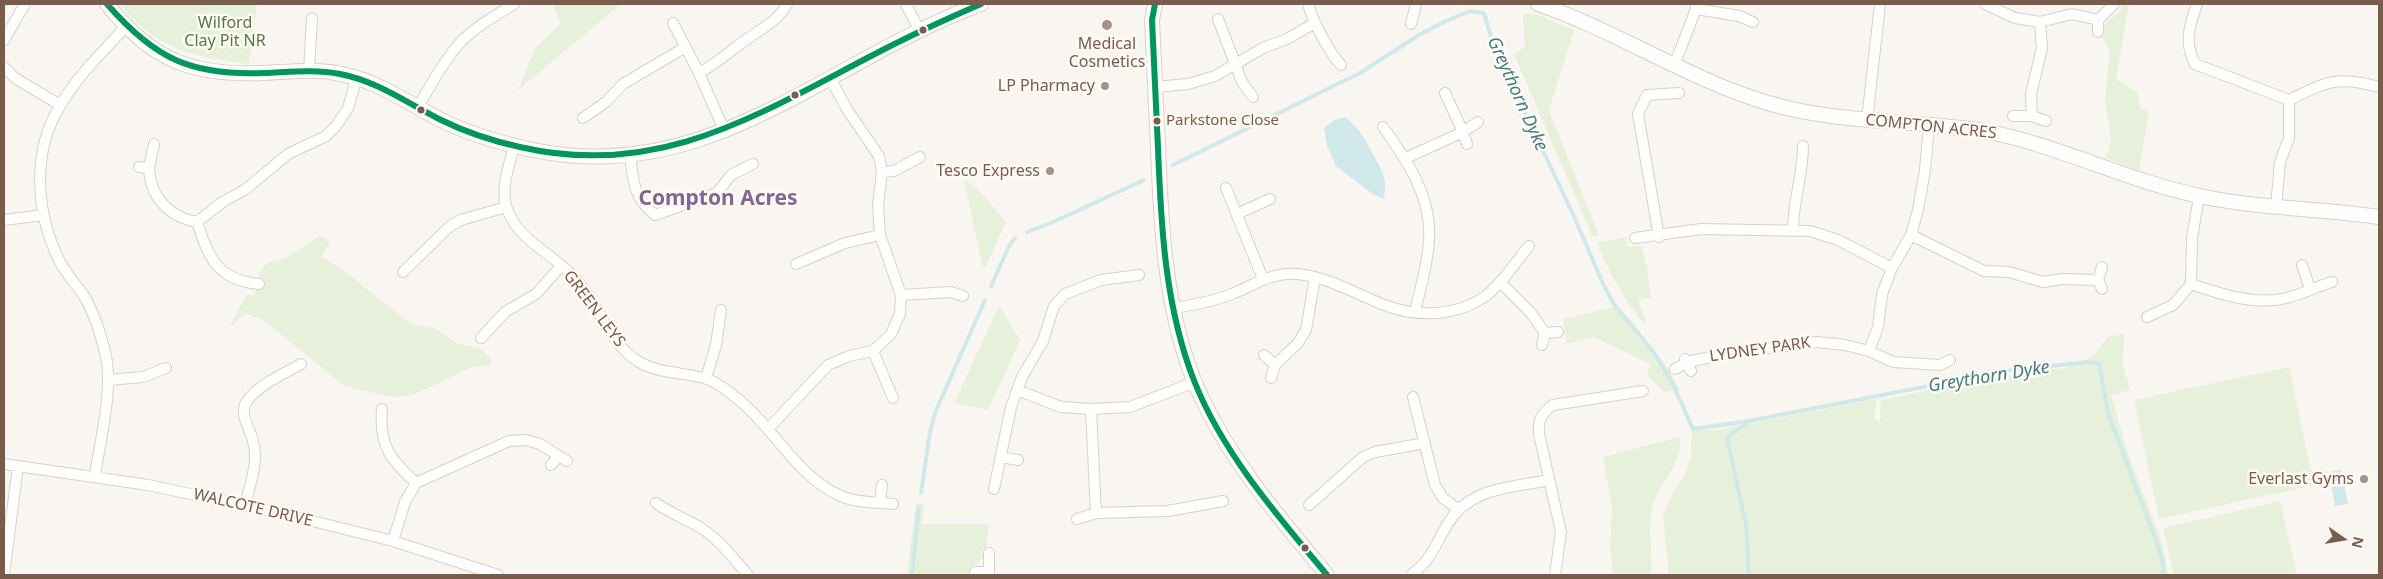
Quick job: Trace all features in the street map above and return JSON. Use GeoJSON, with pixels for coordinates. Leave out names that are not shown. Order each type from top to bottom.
{"type":"FeatureCollection","features":[{"type":"Feature","properties":{"kind":"street"},"geometry":{"type":"LineString","coordinates":[[4,40],[25,4]]}},
{"type":"Feature","properties":{"kind":"street"},"geometry":{"type":"LineString","coordinates":[[106,4],[125,27],[145,44],[162,55],[197,68],[230,74],[328,71],[358,77],[378,85],[475,135],[514,146],[572,155],[600,157],[666,150],[725,132],[919,30],[981,4]]}},
{"type":"Feature","properties":{"kind":"street"},"geometry":{"type":"LineString","coordinates":[[418,107],[440,70],[459,45],[474,31],[514,4]]}},
{"type":"Feature","properties":{"kind":"street"},"geometry":{"type":"LineString","coordinates":[[699,73],[722,60],[750,37],[770,26],[787,4]]}},
{"type":"Feature","properties":{"kind":"street"},"geometry":{"type":"LineString","coordinates":[[906,4],[919,30]]}},
{"type":"Feature","properties":{"kind":"street"},"geometry":{"type":"LineString","coordinates":[[1146,4],[1152,20]]}},
{"type":"Feature","properties":{"kind":"street"},"geometry":{"type":"LineString","coordinates":[[1155,4],[1152,20],[1162,217],[1174,308],[1195,382],[1227,446],[1263,498],[1322,573]]}},
{"type":"Feature","properties":{"kind":"street"},"geometry":{"type":"LineString","coordinates":[[1308,4],[1315,24],[1322,33],[1332,56],[1342,65]]}},
{"type":"Feature","properties":{"kind":"street"},"geometry":{"type":"LineString","coordinates":[[1411,24],[1416,4]]}},
{"type":"Feature","properties":{"kind":"street","name":"COMPTON ACRES"},"geometry":{"type":"LineString","coordinates":[[1538,4],[1674,66],[1768,103],[1817,114],[1988,131],[2021,139],[2102,168],[2198,196],[2276,207],[2336,211],[2379,217]]}},
{"type":"Feature","properties":{"kind":"street"},"geometry":{"type":"LineString","coordinates":[[1868,120],[1880,4]]}},
{"type":"Feature","properties":{"kind":"street"},"geometry":{"type":"LineString","coordinates":[[1985,4],[2015,18],[2040,22],[2072,14],[2098,20]]}},
{"type":"Feature","properties":{"kind":"street"},"geometry":{"type":"LineString","coordinates":[[2098,32],[2098,20],[2114,4]]}},
{"type":"Feature","properties":{"kind":"street"},"geometry":{"type":"LineString","coordinates":[[2197,4],[2191,20],[2187,50],[2195,64],[2289,100],[2318,86],[2340,80],[2358,81],[2379,87]]}},
{"type":"Feature","properties":{"kind":"street"},"geometry":{"type":"LineString","coordinates":[[1674,66],[1696,7],[1739,16],[1753,22]]}},
{"type":"Feature","properties":{"kind":"street"},"geometry":{"type":"LineString","coordinates":[[309,71],[312,18]]}},
{"type":"Feature","properties":{"kind":"street"},"geometry":{"type":"LineString","coordinates":[[1218,19],[1242,82],[1253,96]]}},
{"type":"Feature","properties":{"kind":"street"},"geometry":{"type":"LineString","coordinates":[[2032,116],[2031,94],[2042,48],[2040,22]]}},
{"type":"Feature","properties":{"kind":"street"},"geometry":{"type":"LineString","coordinates":[[673,23],[684,48],[699,73],[725,132]]}},
{"type":"Feature","properties":{"kind":"street"},"geometry":{"type":"LineString","coordinates":[[1155,87],[1197,81],[1215,76],[1315,24]]}},
{"type":"Feature","properties":{"kind":"street"},"geometry":{"type":"LineString","coordinates":[[95,476],[108,380],[106,358],[95,316],[84,296],[62,266],[54,249],[43,215],[40,169],[48,132],[60,105],[77,80],[125,27]]}},
{"type":"Feature","properties":{"kind":"street"},"geometry":{"type":"LineString","coordinates":[[583,118],[606,102],[623,84],[684,48]]}},
{"type":"Feature","properties":{"kind":"street"},"geometry":{"type":"LineString","coordinates":[[4,67],[15,78],[60,105]]}},
{"type":"Feature","properties":{"kind":"street"},"geometry":{"type":"LineString","coordinates":[[197,222],[221,203],[246,189],[288,154],[326,136],[336,126],[348,108],[358,77]]}},
{"type":"Feature","properties":{"kind":"street"},"geometry":{"type":"LineString","coordinates":[[768,428],[828,365],[848,356],[873,351],[891,334],[900,314],[901,295],[880,235],[878,205],[882,172],[879,156],[848,111],[830,78]]}},
{"type":"Feature","properties":{"kind":"street"},"geometry":{"type":"LineString","coordinates":[[1445,93],[1467,144]]}},
{"type":"Feature","properties":{"kind":"street"},"geometry":{"type":"LineString","coordinates":[[1659,236],[1638,114],[1647,95],[1679,93]]}},
{"type":"Feature","properties":{"kind":"street"},"geometry":{"type":"LineString","coordinates":[[2276,207],[2280,162],[2289,138],[2289,100]]}},
{"type":"Feature","properties":{"kind":"street"},"geometry":{"type":"LineString","coordinates":[[2013,116],[2032,116],[2046,121]]}},
{"type":"Feature","properties":{"kind":"street"},"geometry":{"type":"LineString","coordinates":[[1406,158],[1463,132],[1478,122]]}},
{"type":"Feature","properties":{"kind":"street"},"geometry":{"type":"LineString","coordinates":[[1870,351],[1878,327],[1882,294],[1892,268],[1911,235],[1924,178],[1929,125]]}},
{"type":"Feature","properties":{"kind":"street"},"geometry":{"type":"LineString","coordinates":[[1383,127],[1406,158],[1424,198],[1429,220],[1429,240],[1415,312]]}},
{"type":"Feature","properties":{"kind":"street"},"geometry":{"type":"LineString","coordinates":[[154,144],[144,167],[152,186],[167,210],[182,218],[197,222]]}},
{"type":"Feature","properties":{"kind":"street","name":"GREEN LEYS"},"geometry":{"type":"LineString","coordinates":[[514,146],[505,189],[506,207],[517,229],[579,283],[621,347],[638,361],[662,372],[706,378],[739,400],[768,428],[796,462],[819,483],[841,496],[893,504]]}},
{"type":"Feature","properties":{"kind":"street"},"geometry":{"type":"LineString","coordinates":[[1793,230],[1793,209],[1803,163],[1803,146]]}},
{"type":"Feature","properties":{"kind":"street"},"geometry":{"type":"LineString","coordinates":[[630,155],[636,191],[642,204],[655,215],[717,193],[731,175],[753,164]]}},
{"type":"Feature","properties":{"kind":"street"},"geometry":{"type":"LineString","coordinates":[[882,172],[894,171],[920,157]]}},
{"type":"Feature","properties":{"kind":"street"},"geometry":{"type":"LineString","coordinates":[[1226,188],[1263,279]]}},
{"type":"Feature","properties":{"kind":"street"},"geometry":{"type":"LineString","coordinates":[[2147,316],[2173,305],[2191,284],[2192,238],[2198,196]]}},
{"type":"Feature","properties":{"kind":"street"},"geometry":{"type":"LineString","coordinates":[[1237,214],[1270,198]]}},
{"type":"Feature","properties":{"kind":"street"},"geometry":{"type":"LineString","coordinates":[[403,272],[450,226],[461,220],[506,207]]}},
{"type":"Feature","properties":{"kind":"street","name":"COMPTON ACRES"},"geometry":{"type":"LineString","coordinates":[[2336,211],[2379,210]]}},
{"type":"Feature","properties":{"kind":"street"},"geometry":{"type":"LineString","coordinates":[[4,220],[43,215]]}},
{"type":"Feature","properties":{"kind":"street"},"geometry":{"type":"LineString","coordinates":[[197,222],[212,260],[228,276],[245,287],[259,284]]}},
{"type":"Feature","properties":{"kind":"street"},"geometry":{"type":"LineString","coordinates":[[1635,238],[1701,229],[1810,231],[1838,240],[1892,268]]}},
{"type":"Feature","properties":{"kind":"street"},"geometry":{"type":"LineString","coordinates":[[796,264],[845,243],[880,235]]}},
{"type":"Feature","properties":{"kind":"street"},"geometry":{"type":"LineString","coordinates":[[1911,235],[1984,272],[2010,272],[2043,282],[2062,279],[2100,285],[2102,267]]}},
{"type":"Feature","properties":{"kind":"street"},"geometry":{"type":"LineString","coordinates":[[1174,308],[1218,299],[1263,279],[1289,274],[1315,278],[1339,285],[1397,310],[1439,314],[1470,305],[1487,295],[1529,246]]}},
{"type":"Feature","properties":{"kind":"street"},"geometry":{"type":"LineString","coordinates":[[2302,265],[2310,288]]}},
{"type":"Feature","properties":{"kind":"street"},"geometry":{"type":"LineString","coordinates":[[481,338],[505,312],[536,294],[561,266]]}},
{"type":"Feature","properties":{"kind":"street"},"geometry":{"type":"LineString","coordinates":[[994,490],[1011,407],[1017,390],[1043,341],[1054,306],[1065,294],[1101,280],[1139,276]]}},
{"type":"Feature","properties":{"kind":"street"},"geometry":{"type":"LineString","coordinates":[[1271,378],[1275,365],[1298,343],[1306,330],[1315,278]]}},
{"type":"Feature","properties":{"kind":"street"},"geometry":{"type":"LineString","coordinates":[[1500,282],[1530,312],[1544,333],[1542,345]]}},
{"type":"Feature","properties":{"kind":"street"},"geometry":{"type":"LineString","coordinates":[[2191,284],[2234,296],[2271,300],[2286,298],[2310,288],[2332,282]]}},
{"type":"Feature","properties":{"kind":"street"},"geometry":{"type":"LineString","coordinates":[[901,295],[951,292],[963,296]]}},
{"type":"Feature","properties":{"kind":"street"},"geometry":{"type":"LineString","coordinates":[[706,378],[716,345],[721,310]]}},
{"type":"Feature","properties":{"kind":"street"},"geometry":{"type":"LineString","coordinates":[[1544,333],[1558,332]]}},
{"type":"Feature","properties":{"kind":"street","name":"LYDNEY PARK"},"geometry":{"type":"LineString","coordinates":[[1675,369],[1731,353],[1816,342],[1845,345],[1870,351],[1893,362],[1940,365],[1950,360]]}},
{"type":"Feature","properties":{"kind":"street"},"geometry":{"type":"LineString","coordinates":[[873,351],[893,398]]}},
{"type":"Feature","properties":{"kind":"street"},"geometry":{"type":"LineString","coordinates":[[1264,355],[1275,365]]}},
{"type":"Feature","properties":{"kind":"street"},"geometry":{"type":"LineString","coordinates":[[245,505],[255,461],[254,442],[244,415],[246,402],[257,390],[301,364]]}},
{"type":"Feature","properties":{"kind":"street"},"geometry":{"type":"LineString","coordinates":[[108,380],[142,377],[166,368]]}},
{"type":"Feature","properties":{"kind":"street"},"geometry":{"type":"LineString","coordinates":[[1017,390],[1061,408],[1091,409],[1130,407],[1195,382]]}},
{"type":"Feature","properties":{"kind":"street"},"geometry":{"type":"LineString","coordinates":[[1555,575],[1561,532],[1538,434],[1538,422],[1543,412],[1553,406],[1643,391]]}},
{"type":"Feature","properties":{"kind":"street"},"geometry":{"type":"LineString","coordinates":[[1414,397],[1438,492],[1458,509]]}},
{"type":"Feature","properties":{"kind":"street"},"geometry":{"type":"LineString","coordinates":[[382,409],[380,429],[386,448],[400,468],[416,482]]}},
{"type":"Feature","properties":{"kind":"street"},"geometry":{"type":"LineString","coordinates":[[1091,409],[1096,513]]}},
{"type":"Feature","properties":{"kind":"street"},"geometry":{"type":"LineString","coordinates":[[393,541],[405,502],[416,482],[509,441],[530,441],[540,444],[563,458],[551,465]]}},
{"type":"Feature","properties":{"kind":"street"},"geometry":{"type":"LineString","coordinates":[[1308,505],[1363,457],[1375,452],[1425,443]]}},
{"type":"Feature","properties":{"kind":"street"},"geometry":{"type":"LineString","coordinates":[[1001,456],[1018,460]]}},
{"type":"Feature","properties":{"kind":"street","name":"WALCOTE DRIVE"},"geometry":{"type":"LineString","coordinates":[[4,464],[95,476],[245,505],[393,541],[498,575]]}},
{"type":"Feature","properties":{"kind":"street"},"geometry":{"type":"LineString","coordinates":[[4,574],[18,466]]}},
{"type":"Feature","properties":{"kind":"street"},"geometry":{"type":"LineString","coordinates":[[1412,575],[1429,560],[1447,525],[1458,509],[1478,495],[1549,480]]}},
{"type":"Feature","properties":{"kind":"street"},"geometry":{"type":"LineString","coordinates":[[880,503],[882,485]]}},
{"type":"Feature","properties":{"kind":"street"},"geometry":{"type":"LineString","coordinates":[[1311,488],[1319,496]]}},
{"type":"Feature","properties":{"kind":"street"},"geometry":{"type":"LineString","coordinates":[[668,500],[653,504],[702,529],[724,547],[748,575]]}},
{"type":"Feature","properties":{"kind":"street"},"geometry":{"type":"LineString","coordinates":[[1078,519],[1096,513],[1168,511],[1223,501]]}},
{"type":"Feature","properties":{"kind":"street"},"geometry":{"type":"LineString","coordinates":[[975,572],[989,574],[989,553]]}},
{"type":"Feature","properties":{"kind":"green space","name":"Wilford Clay Pit NR"},"geometry":{"type":"Polygon","coordinates":[[[120,4],[257,4],[249,64],[230,62],[178,49],[147,32],[120,4]]]}},
{"type":"Feature","properties":{"kind":"green space"},"geometry":{"type":"Polygon","coordinates":[[[553,4],[621,4],[518,90],[535,48],[560,24],[553,4]]]}},
{"type":"Feature","properties":{"kind":"green space"},"geometry":{"type":"Polygon","coordinates":[[[2122,4],[2129,4],[2116,79],[2137,92],[2140,108],[2149,112],[2139,170],[2106,158],[2111,139],[2105,99],[2110,52],[2103,37],[2105,24],[2120,12],[2122,4]]]}},
{"type":"Feature","properties":{"kind":"green space"},"geometry":{"type":"Polygon","coordinates":[[[1523,14],[1535,14],[1574,30],[1549,110],[1599,235],[1593,237],[1514,54],[1525,47],[1523,14]]]}},
{"type":"Feature","properties":{"kind":"green space"},"geometry":{"type":"Polygon","coordinates":[[[964,179],[977,188],[1006,222],[985,268],[982,265],[964,179]]]}},
{"type":"Feature","properties":{"kind":"green space"},"geometry":{"type":"Polygon","coordinates":[[[318,237],[325,237],[330,242],[321,256],[344,271],[410,323],[436,329],[457,343],[482,349],[492,361],[490,365],[472,367],[413,395],[392,397],[344,386],[266,322],[246,313],[230,327],[246,295],[255,295],[260,272],[267,263],[286,258],[318,237]]]}},
{"type":"Feature","properties":{"kind":"green space"},"geometry":{"type":"Polygon","coordinates":[[[1626,237],[1628,247],[1641,246],[1647,266],[1651,298],[1638,300],[1646,322],[1644,324],[1618,285],[1597,243],[1626,237]]]}},
{"type":"Feature","properties":{"kind":"green space"},"geometry":{"type":"Polygon","coordinates":[[[999,306],[1020,340],[988,410],[954,403],[999,306]]]}},
{"type":"Feature","properties":{"kind":"green space"},"geometry":{"type":"Polygon","coordinates":[[[1614,307],[1666,365],[1679,390],[1663,392],[1647,375],[1650,364],[1594,337],[1567,344],[1563,319],[1614,307]]]}},
{"type":"Feature","properties":{"kind":"green space"},"geometry":{"type":"Polygon","coordinates":[[[2124,334],[2123,364],[2130,390],[2111,395],[2128,454],[2163,545],[2168,575],[1669,575],[1663,517],[1674,490],[1685,475],[1691,456],[1692,430],[1717,430],[1877,399],[1874,419],[1885,426],[1880,421],[1881,400],[1992,377],[2066,368],[2093,356],[2107,337],[2124,334]]]}},
{"type":"Feature","properties":{"kind":"green space"},"geometry":{"type":"Polygon","coordinates":[[[2289,367],[2314,485],[2159,519],[2134,400],[2289,367]]]}},
{"type":"Feature","properties":{"kind":"green space"},"geometry":{"type":"Polygon","coordinates":[[[1680,437],[1678,456],[1657,496],[1651,514],[1651,575],[1613,575],[1610,550],[1612,508],[1603,457],[1680,437]]]}},
{"type":"Feature","properties":{"kind":"green space"},"geometry":{"type":"Polygon","coordinates":[[[2280,501],[2297,575],[2174,575],[2163,528],[2280,501]]]}},
{"type":"Feature","properties":{"kind":"green space"},"geometry":{"type":"Polygon","coordinates":[[[916,504],[924,505],[922,524],[989,524],[986,550],[981,560],[971,567],[972,575],[907,575],[916,504]]]}},
{"type":"Feature","properties":{"kind":"water"},"geometry":{"type":"Polygon","coordinates":[[[1345,117],[1363,136],[1381,169],[1385,181],[1384,199],[1374,195],[1336,166],[1327,145],[1324,128],[1334,120],[1345,117]]]}},
{"type":"Feature","properties":{"kind":"water"},"geometry":{"type":"Polygon","coordinates":[[[2341,470],[2348,504],[2335,506],[2329,472],[2341,470]]]}},
{"type":"Feature","properties":{"kind":"waterway","name":"Greythorn Dyke"},"geometry":{"type":"LineString","coordinates":[[1173,165],[1360,73],[1419,35],[1446,21],[1470,11],[1484,13],[1494,47],[1572,212],[1604,286],[1613,303],[1652,350],[1671,380],[1693,429],[1749,421],[1727,438],[1746,525],[1749,575]]}},
{"type":"Feature","properties":{"kind":"waterway"},"geometry":{"type":"LineString","coordinates":[[1027,232],[1051,223],[1144,180]]}},
{"type":"Feature","properties":{"kind":"waterway"},"geometry":{"type":"LineString","coordinates":[[991,286],[1009,246],[1015,238]]}},
{"type":"Feature","properties":{"kind":"waterway"},"geometry":{"type":"LineString","coordinates":[[921,493],[930,432],[935,413],[985,300]]}},
{"type":"Feature","properties":{"kind":"waterway","name":"Greythorn Dyke"},"geometry":{"type":"LineString","coordinates":[[1749,421],[2011,370],[2089,362],[2099,363],[2108,413],[2157,543],[2163,564],[2163,575]]}},
{"type":"Feature","properties":{"kind":"waterway"},"geometry":{"type":"LineString","coordinates":[[912,575],[919,507]]}},
{"type":"Feature","properties":{"kind":"transit line"},"geometry":{"type":"LineString","coordinates":[[107,4],[125,23],[159,51],[195,67],[239,73],[331,72],[354,77],[379,87],[439,119],[479,136],[520,147],[570,155],[617,155],[662,148],[705,136],[747,119],[900,41],[981,4]]}},
{"type":"Feature","properties":{"kind":"transit line"},"geometry":{"type":"LineString","coordinates":[[1155,4],[1152,20],[1163,237],[1171,297],[1185,355],[1207,410],[1237,460],[1271,507],[1327,575]]}},
{"type":"Feature","properties":{"kind":"place","name":"Medical Cosmetics"},"geometry":{"type":"Point","coordinates":[1107,25]}},
{"type":"Feature","properties":{"kind":"place","name":"LP Pharmacy"},"geometry":{"type":"Point","coordinates":[1105,86]}},
{"type":"Feature","properties":{"kind":"place","name":"Parkstone Close"},"geometry":{"type":"Point","coordinates":[1157,121]}},
{"type":"Feature","properties":{"kind":"place","name":"Tesco Express"},"geometry":{"type":"Point","coordinates":[1050,171]}},
{"type":"Feature","properties":{"kind":"place","name":"Everlast Gyms"},"geometry":{"type":"Point","coordinates":[2364,479]}},
{"type":"Feature","properties":{"kind":"district","name":"Compton Acres"},"geometry":{"type":"Point","coordinates":[718,199]}}]}
